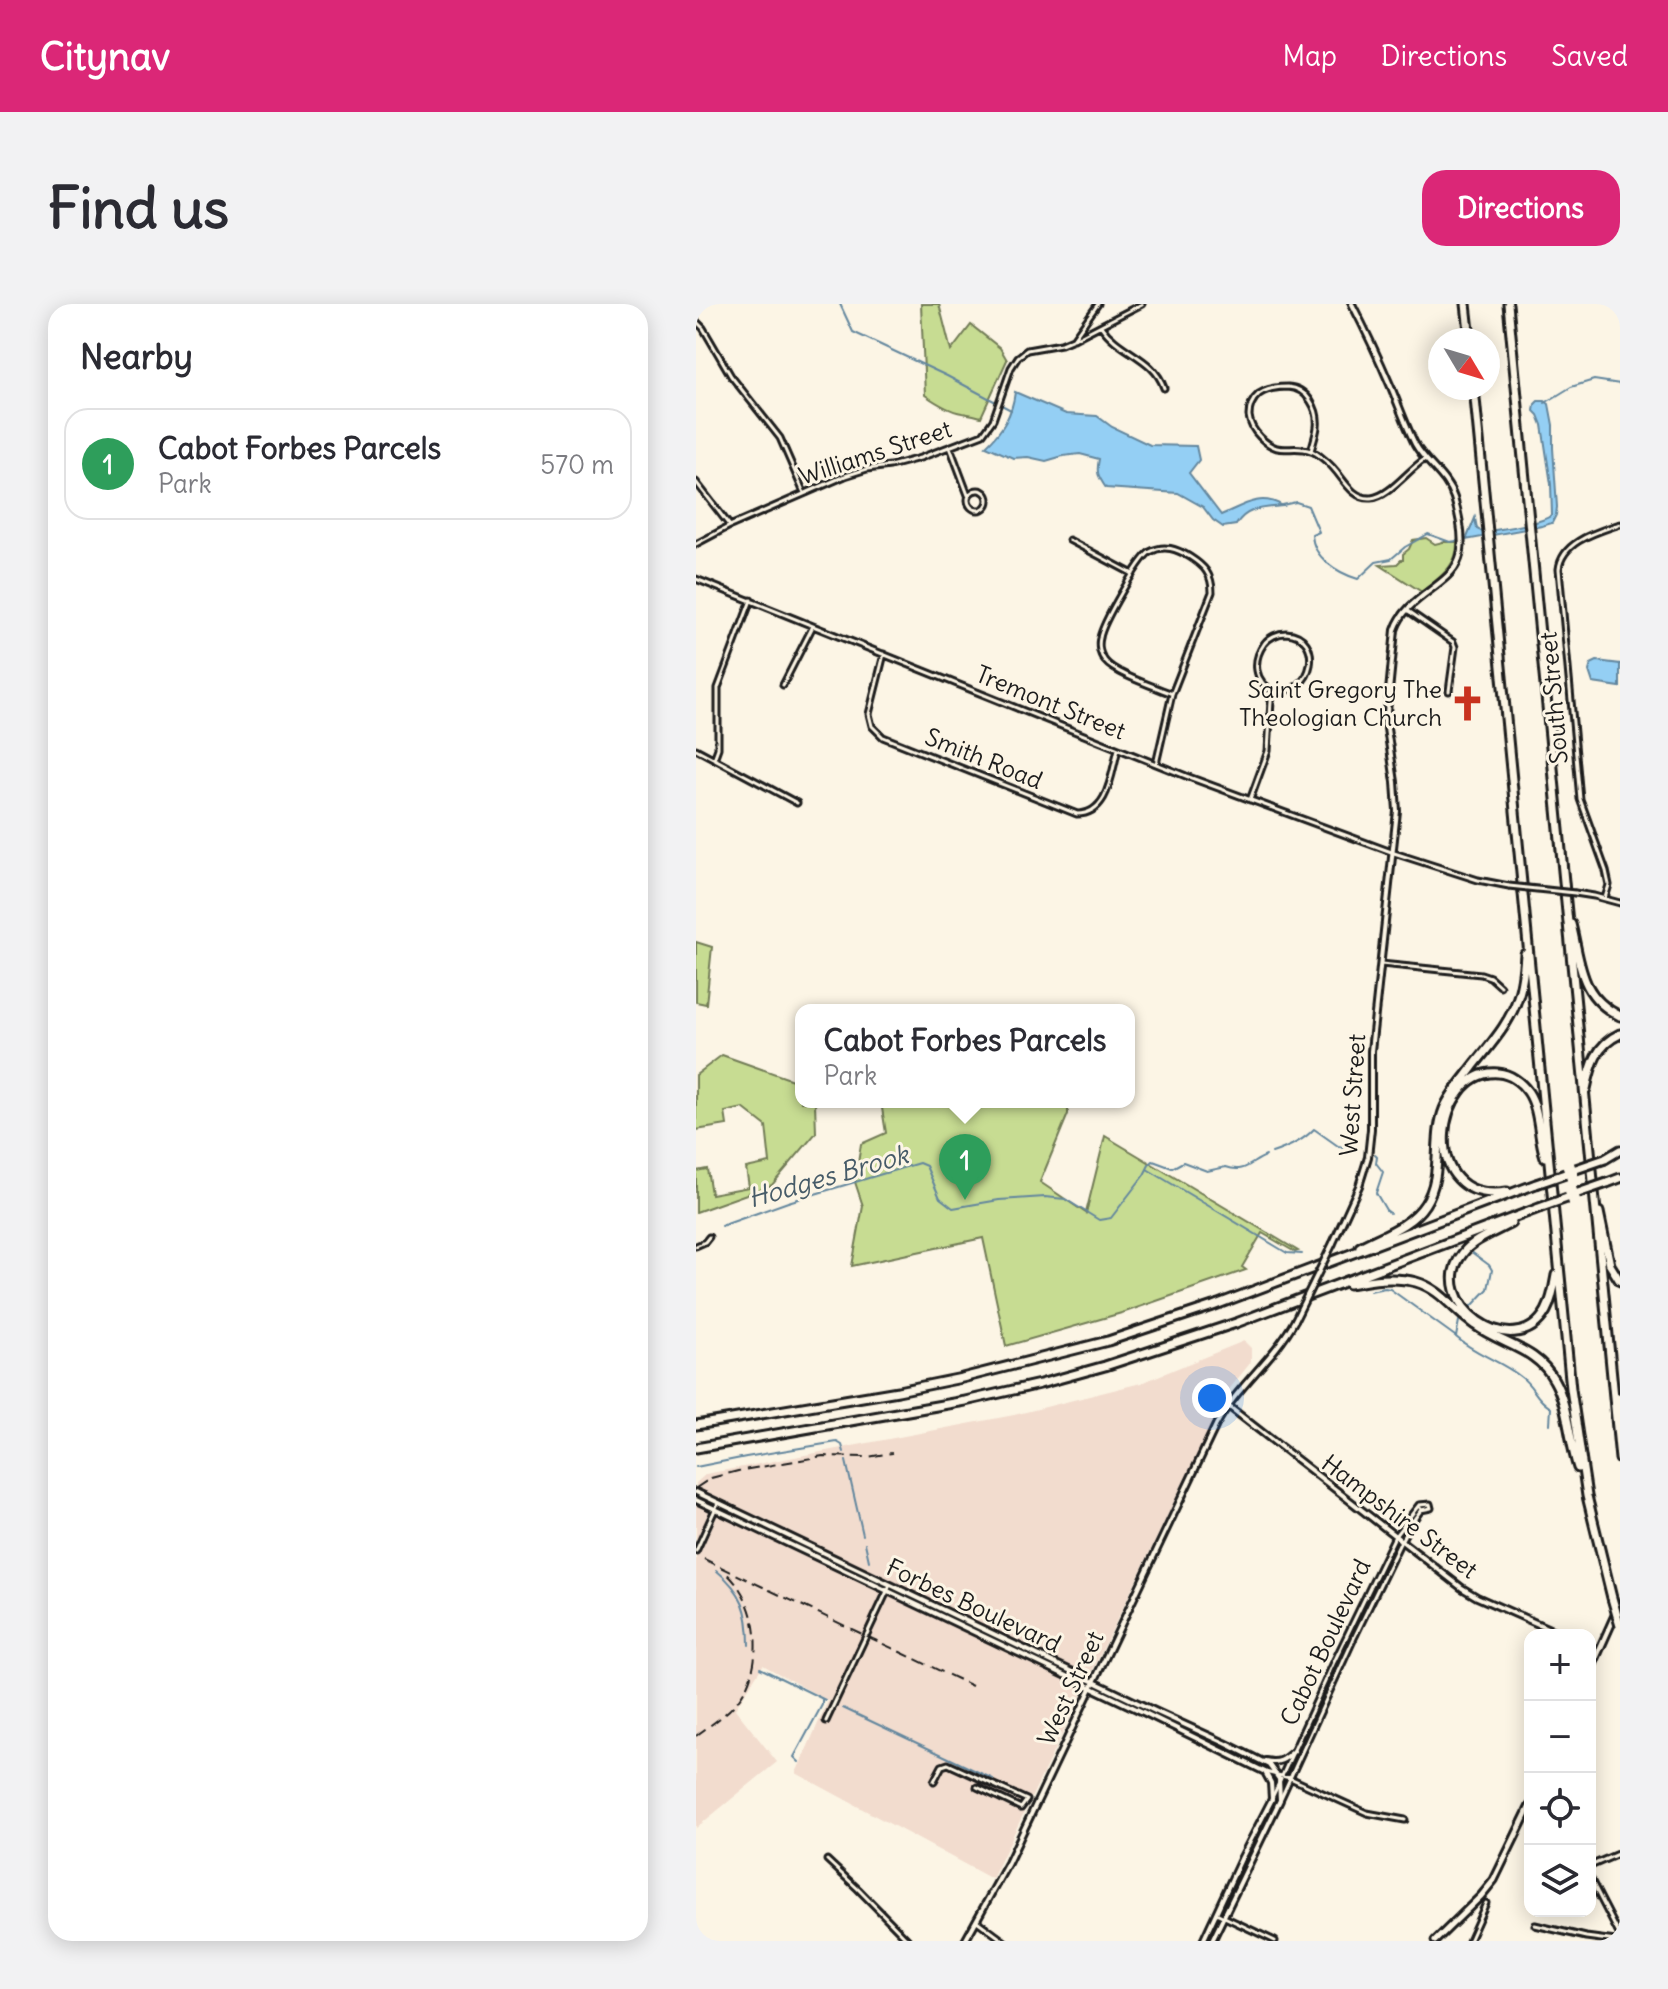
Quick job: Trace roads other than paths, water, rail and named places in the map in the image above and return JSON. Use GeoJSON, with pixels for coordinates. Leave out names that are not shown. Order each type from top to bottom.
{"type":"FeatureCollection","features":[{"type":"Feature","properties":{"kind":"highway"},"geometry":{"type":"LineString","coordinates":[[1466,304],[1469,328]]}},
{"type":"Feature","properties":{"kind":"highway"},"geometry":{"type":"LineString","coordinates":[[1508,304],[1620,1459]]}},
{"type":"Feature","properties":{"kind":"highway"},"geometry":{"type":"LineString","coordinates":[[1475,400],[1574,1416],[1587,1496],[1620,1626]]}},
{"type":"Feature","properties":{"kind":"highway"},"geometry":{"type":"LineString","coordinates":[[1565,900],[1586,984],[1600,1004],[1620,1016]]}},
{"type":"Feature","properties":{"kind":"highway"},"geometry":{"type":"LineString","coordinates":[[1325,1264],[1405,1223],[1426,1203],[1436,1178],[1439,1125],[1444,1109],[1512,1012],[1520,989],[1527,939]]}},
{"type":"Feature","properties":{"kind":"highway"},"geometry":{"type":"LineString","coordinates":[[1584,1099],[1595,1056],[1606,1042],[1620,1034]]}},
{"type":"Feature","properties":{"kind":"highway"},"geometry":{"type":"LineString","coordinates":[[1536,1184],[1506,1193],[1488,1193],[1470,1188],[1456,1176],[1446,1154],[1444,1129],[1452,1105],[1463,1089],[1477,1078],[1491,1073],[1508,1076],[1521,1084],[1533,1102],[1549,1170]]}},
{"type":"Feature","properties":{"kind":"highway"},"geometry":{"type":"LineString","coordinates":[[696,1425],[898,1391],[1055,1356],[1174,1320],[1620,1152]]}},
{"type":"Feature","properties":{"kind":"highway"},"geometry":{"type":"LineString","coordinates":[[696,1448],[902,1414],[1040,1384],[1158,1350],[1620,1179]]}},
{"type":"Feature","properties":{"kind":"highway"},"geometry":{"type":"LineString","coordinates":[[1593,1190],[1610,1267],[1620,1281]]}},
{"type":"Feature","properties":{"kind":"highway"},"geometry":{"type":"LineString","coordinates":[[1539,1208],[1465,1250],[1454,1269],[1456,1294],[1465,1309],[1481,1323],[1499,1331],[1519,1331],[1532,1326],[1544,1313],[1552,1296],[1558,1265]]}},
{"type":"Feature","properties":{"kind":"highway"},"geometry":{"type":"LineString","coordinates":[[1331,1287],[1387,1279],[1422,1284],[1443,1296],[1474,1325],[1537,1359],[1558,1387],[1574,1457],[1587,1496]]}},
{"type":"Feature","properties":{"kind":"highway"},"geometry":{"type":"LineString","coordinates":[[1620,1397],[1620,1450]]}},
{"type":"Feature","properties":{"kind":"main road"},"geometry":{"type":"LineString","coordinates":[[1596,1658],[1620,1604]]}},
{"type":"Feature","properties":{"kind":"main road"},"geometry":{"type":"LineString","coordinates":[[1435,1941],[1492,1883],[1524,1820]]}},
{"type":"Feature","properties":{"kind":"street"},"geometry":{"type":"LineString","coordinates":[[1073,339],[1098,304]]}},
{"type":"Feature","properties":{"kind":"street","name":"Williams Street"},"geometry":{"type":"LineString","coordinates":[[696,544],[730,526],[857,472],[903,463],[986,431],[998,408],[1014,361],[1022,353],[1061,344],[1142,304]]}},
{"type":"Feature","properties":{"kind":"street","name":"West Street"},"geometry":{"type":"LineString","coordinates":[[965,1941],[1008,1863],[1216,1425],[1227,1405],[1281,1342],[1295,1320],[1359,1186],[1368,1157],[1371,1051],[1394,853],[1397,799],[1386,705],[1395,630],[1407,610],[1452,573],[1460,557],[1461,545],[1454,499],[1449,487],[1425,459],[1412,437],[1352,304]]}},
{"type":"Feature","properties":{"kind":"street"},"geometry":{"type":"LineString","coordinates":[[696,321],[731,376],[780,438],[804,493]]}},
{"type":"Feature","properties":{"kind":"street"},"geometry":{"type":"LineString","coordinates":[[1101,326],[1115,341],[1154,369],[1164,388]]}},
{"type":"Feature","properties":{"kind":"street"},"geometry":{"type":"LineString","coordinates":[[1311,451],[1317,416],[1309,398],[1302,392],[1284,387],[1269,389],[1252,401],[1250,422],[1255,432],[1274,448],[1311,451],[1334,468],[1358,496],[1378,497],[1425,459]]}},
{"type":"Feature","properties":{"kind":"street"},"geometry":{"type":"LineString","coordinates":[[950,447],[969,504],[973,509],[983,509],[987,504],[987,494],[981,490],[968,495]]}},
{"type":"Feature","properties":{"kind":"street"},"geometry":{"type":"LineString","coordinates":[[696,482],[730,526]]}},
{"type":"Feature","properties":{"kind":"street","name":"South Street"},"geometry":{"type":"LineString","coordinates":[[1605,898],[1609,885],[1606,871],[1580,799],[1559,569],[1563,557],[1576,542],[1620,524]]}},
{"type":"Feature","properties":{"kind":"street"},"geometry":{"type":"LineString","coordinates":[[1069,540],[1133,574]]}},
{"type":"Feature","properties":{"kind":"street"},"geometry":{"type":"LineString","coordinates":[[1156,764],[1172,694],[1211,599],[1211,581],[1202,565],[1179,550],[1168,548],[1156,549],[1146,555],[1099,641],[1101,652],[1113,669],[1172,694]]}},
{"type":"Feature","properties":{"kind":"street","name":"Tremont Street"},"geometry":{"type":"LineString","coordinates":[[696,579],[1156,764],[1394,853],[1464,876],[1509,886],[1575,893],[1620,903]]}},
{"type":"Feature","properties":{"kind":"street"},"geometry":{"type":"LineString","coordinates":[[714,759],[718,749],[718,688],[751,600]]}},
{"type":"Feature","properties":{"kind":"street"},"geometry":{"type":"LineString","coordinates":[[1407,610],[1453,642],[1455,647],[1449,691]]}},
{"type":"Feature","properties":{"kind":"street"},"geometry":{"type":"LineString","coordinates":[[783,685],[813,626]]}},
{"type":"Feature","properties":{"kind":"street"},"geometry":{"type":"LineString","coordinates":[[1293,634],[1308,647],[1309,668],[1295,688],[1274,691],[1258,678],[1258,657],[1272,637],[1293,634]]}},
{"type":"Feature","properties":{"kind":"street","name":"Smith Road"},"geometry":{"type":"LineString","coordinates":[[884,654],[869,714],[872,726],[883,737],[1077,814],[1089,813],[1102,802],[1118,749]]}},
{"type":"Feature","properties":{"kind":"street"},"geometry":{"type":"LineString","coordinates":[[1250,800],[1268,748],[1274,691]]}},
{"type":"Feature","properties":{"kind":"street"},"geometry":{"type":"LineString","coordinates":[[696,749],[797,803]]}},
{"type":"Feature","properties":{"kind":"street"},"geometry":{"type":"LineString","coordinates":[[1381,964],[1481,974],[1500,986]]}},
{"type":"Feature","properties":{"kind":"street"},"geometry":{"type":"LineString","coordinates":[[696,1246],[709,1237]]}},
{"type":"Feature","properties":{"kind":"street","name":"Hampshire Street"},"geometry":{"type":"LineString","coordinates":[[1227,1405],[1462,1588],[1549,1629]]}},
{"type":"Feature","properties":{"kind":"street","name":"Forbes Boulevard"},"geometry":{"type":"LineString","coordinates":[[696,1492],[717,1506],[887,1591],[1259,1760],[1280,1775]]}},
{"type":"Feature","properties":{"kind":"street","name":"Forbes Boulevard"},"geometry":{"type":"LineString","coordinates":[[696,1500],[717,1506],[890,1585],[1265,1772],[1280,1775]]}},
{"type":"Feature","properties":{"kind":"street"},"geometry":{"type":"LineString","coordinates":[[696,1551],[717,1506]]}},
{"type":"Feature","properties":{"kind":"street","name":"Cabot Boulevard"},"geometry":{"type":"LineString","coordinates":[[1280,1775],[1395,1536],[1420,1508],[1355,1636],[1280,1800]]}},
{"type":"Feature","properties":{"kind":"street"},"geometry":{"type":"LineString","coordinates":[[826,1721],[890,1585]]}},
{"type":"Feature","properties":{"kind":"street"},"geometry":{"type":"LineString","coordinates":[[1259,1760],[1278,1762],[1294,1751]]}},
{"type":"Feature","properties":{"kind":"street"},"geometry":{"type":"LineString","coordinates":[[934,1781],[940,1768],[948,1764],[1035,1804]]}},
{"type":"Feature","properties":{"kind":"street"},"geometry":{"type":"LineString","coordinates":[[1265,1772],[1271,1783],[1272,1799]]}},
{"type":"Feature","properties":{"kind":"street"},"geometry":{"type":"LineString","coordinates":[[1212,1941],[1280,1800],[1280,1775],[1363,1812],[1405,1820]]}},
{"type":"Feature","properties":{"kind":"street"},"geometry":{"type":"LineString","coordinates":[[1203,1941],[1279,1783]]}},
{"type":"Feature","properties":{"kind":"street"},"geometry":{"type":"LineString","coordinates":[[977,1787],[1021,1808],[1027,1800]]}},
{"type":"Feature","properties":{"kind":"street"},"geometry":{"type":"LineString","coordinates":[[1596,1863],[1620,1853]]}},
{"type":"Feature","properties":{"kind":"street"},"geometry":{"type":"LineString","coordinates":[[827,1860],[909,1941]]}},
{"type":"Feature","properties":{"kind":"street"},"geometry":{"type":"LineString","coordinates":[[1596,1890],[1620,1936]]}},
{"type":"Feature","properties":{"kind":"street"},"geometry":{"type":"LineString","coordinates":[[1469,1941],[1486,1903]]}},
{"type":"Feature","properties":{"kind":"street"},"geometry":{"type":"LineString","coordinates":[[1216,1913],[1275,1941]]}},
{"type":"Feature","properties":{"kind":"street"},"geometry":{"type":"LineString","coordinates":[[977,1921],[1004,1941]]}},
{"type":"Feature","properties":{"kind":"street"},"geometry":{"type":"LineString","coordinates":[[1535,1925],[1616,1941]]}},
{"type":"Feature","properties":{"kind":"water"},"geometry":{"type":"Polygon","coordinates":[[[1015,392],[1066,414],[1097,416],[1112,427],[1150,445],[1196,446],[1199,460],[1189,473],[1221,515],[1259,500],[1283,506],[1256,510],[1245,515],[1236,525],[1223,527],[1203,507],[1178,493],[1106,488],[1098,474],[1099,459],[1080,454],[1046,461],[1013,458],[986,446],[1006,422],[1015,392]]]}},
{"type":"Feature","properties":{"kind":"water"},"geometry":{"type":"Polygon","coordinates":[[[1538,401],[1549,404],[1553,425],[1557,507],[1552,523],[1466,540],[1475,518],[1477,529],[1483,532],[1530,524],[1552,515],[1551,484],[1542,425],[1534,411],[1538,401]]]}},
{"type":"Feature","properties":{"kind":"water"},"geometry":{"type":"Polygon","coordinates":[[[1597,661],[1620,664],[1620,687],[1593,683],[1589,671],[1591,664],[1597,661]]]}},
{"type":"Feature","properties":{"kind":"waterway"},"geometry":{"type":"LineString","coordinates":[[840,304],[853,332],[1011,410]]}},
{"type":"Feature","properties":{"kind":"waterway"},"geometry":{"type":"LineString","coordinates":[[1545,403],[1571,387],[1594,380],[1620,384]]}},
{"type":"Feature","properties":{"kind":"waterway"},"geometry":{"type":"LineString","coordinates":[[1278,506],[1296,502],[1308,506],[1319,532],[1312,535],[1317,551],[1335,569],[1358,579],[1376,562],[1391,559],[1428,534],[1450,542],[1468,539]]}},
{"type":"Feature","properties":{"kind":"waterway","name":"Hodges Brook"},"geometry":{"type":"LineString","coordinates":[[1272,1153],[1294,1144],[1314,1129],[1338,1146],[1358,1150]]}},
{"type":"Feature","properties":{"kind":"waterway","name":"Hodges Brook"},"geometry":{"type":"LineString","coordinates":[[1375,1154],[1376,1163],[1383,1172],[1376,1193],[1390,1213]]}},
{"type":"Feature","properties":{"kind":"waterway","name":"Hodges Brook"},"geometry":{"type":"LineString","coordinates":[[721,1226],[788,1202],[919,1163],[926,1166],[940,1198],[953,1208],[999,1200],[1045,1197],[1065,1199],[1099,1220],[1111,1218],[1153,1161],[1172,1168],[1183,1162],[1207,1171],[1226,1167],[1243,1168],[1266,1156]]}},
{"type":"Feature","properties":{"kind":"waterway"},"geometry":{"type":"LineString","coordinates":[[1147,1169],[1287,1253],[1302,1254]]}},
{"type":"Feature","properties":{"kind":"waterway","name":"Hodges Brook"},"geometry":{"type":"LineString","coordinates":[[1470,1251],[1492,1270],[1488,1289],[1471,1307]]}},
{"type":"Feature","properties":{"kind":"waterway"},"geometry":{"type":"LineString","coordinates":[[1370,1291],[1390,1289],[1455,1336]]}},
{"type":"Feature","properties":{"kind":"waterway","name":"Hodges Brook"},"geometry":{"type":"LineString","coordinates":[[1459,1321],[1456,1337],[1526,1381],[1551,1408],[1550,1424]]}},
{"type":"Feature","properties":{"kind":"waterway"},"geometry":{"type":"LineString","coordinates":[[696,1467],[837,1442],[844,1452]]}},
{"type":"Feature","properties":{"kind":"waterway"},"geometry":{"type":"LineString","coordinates":[[846,1461],[863,1535]]}},
{"type":"Feature","properties":{"kind":"waterway"},"geometry":{"type":"LineString","coordinates":[[865,1543],[869,1561]]}},
{"type":"Feature","properties":{"kind":"waterway"},"geometry":{"type":"LineString","coordinates":[[716,1570],[733,1586],[743,1603],[749,1645]]}},
{"type":"Feature","properties":{"kind":"waterway"},"geometry":{"type":"LineString","coordinates":[[760,1668],[825,1700]]}},
{"type":"Feature","properties":{"kind":"waterway"},"geometry":{"type":"LineString","coordinates":[[799,1762],[794,1757],[822,1705],[822,1699]]}},
{"type":"Feature","properties":{"kind":"waterway"},"geometry":{"type":"LineString","coordinates":[[843,1708],[993,1779]]}},
{"type":"Feature","properties":{"kind":"railway"},"geometry":{"type":"LineString","coordinates":[[696,1488],[711,1478],[738,1471],[823,1456],[868,1457],[892,1453]]}},
{"type":"Feature","properties":{"kind":"railway"},"geometry":{"type":"LineString","coordinates":[[704,1559],[972,1686]]}},
{"type":"Feature","properties":{"kind":"railway"},"geometry":{"type":"LineString","coordinates":[[696,1736],[735,1704],[748,1684],[753,1668],[755,1633],[751,1615],[736,1584],[725,1572]]}},
{"type":"Feature","properties":{"kind":"place","name":"Saint Gregory The Theologian Church"},"geometry":{"type":"Point","coordinates":[1468,703]}},
{"type":"Feature","properties":{"kind":"place","name":"Cabot Forbes Parcels"},"geometry":{"type":"Point","coordinates":[965,1200]}}]}
